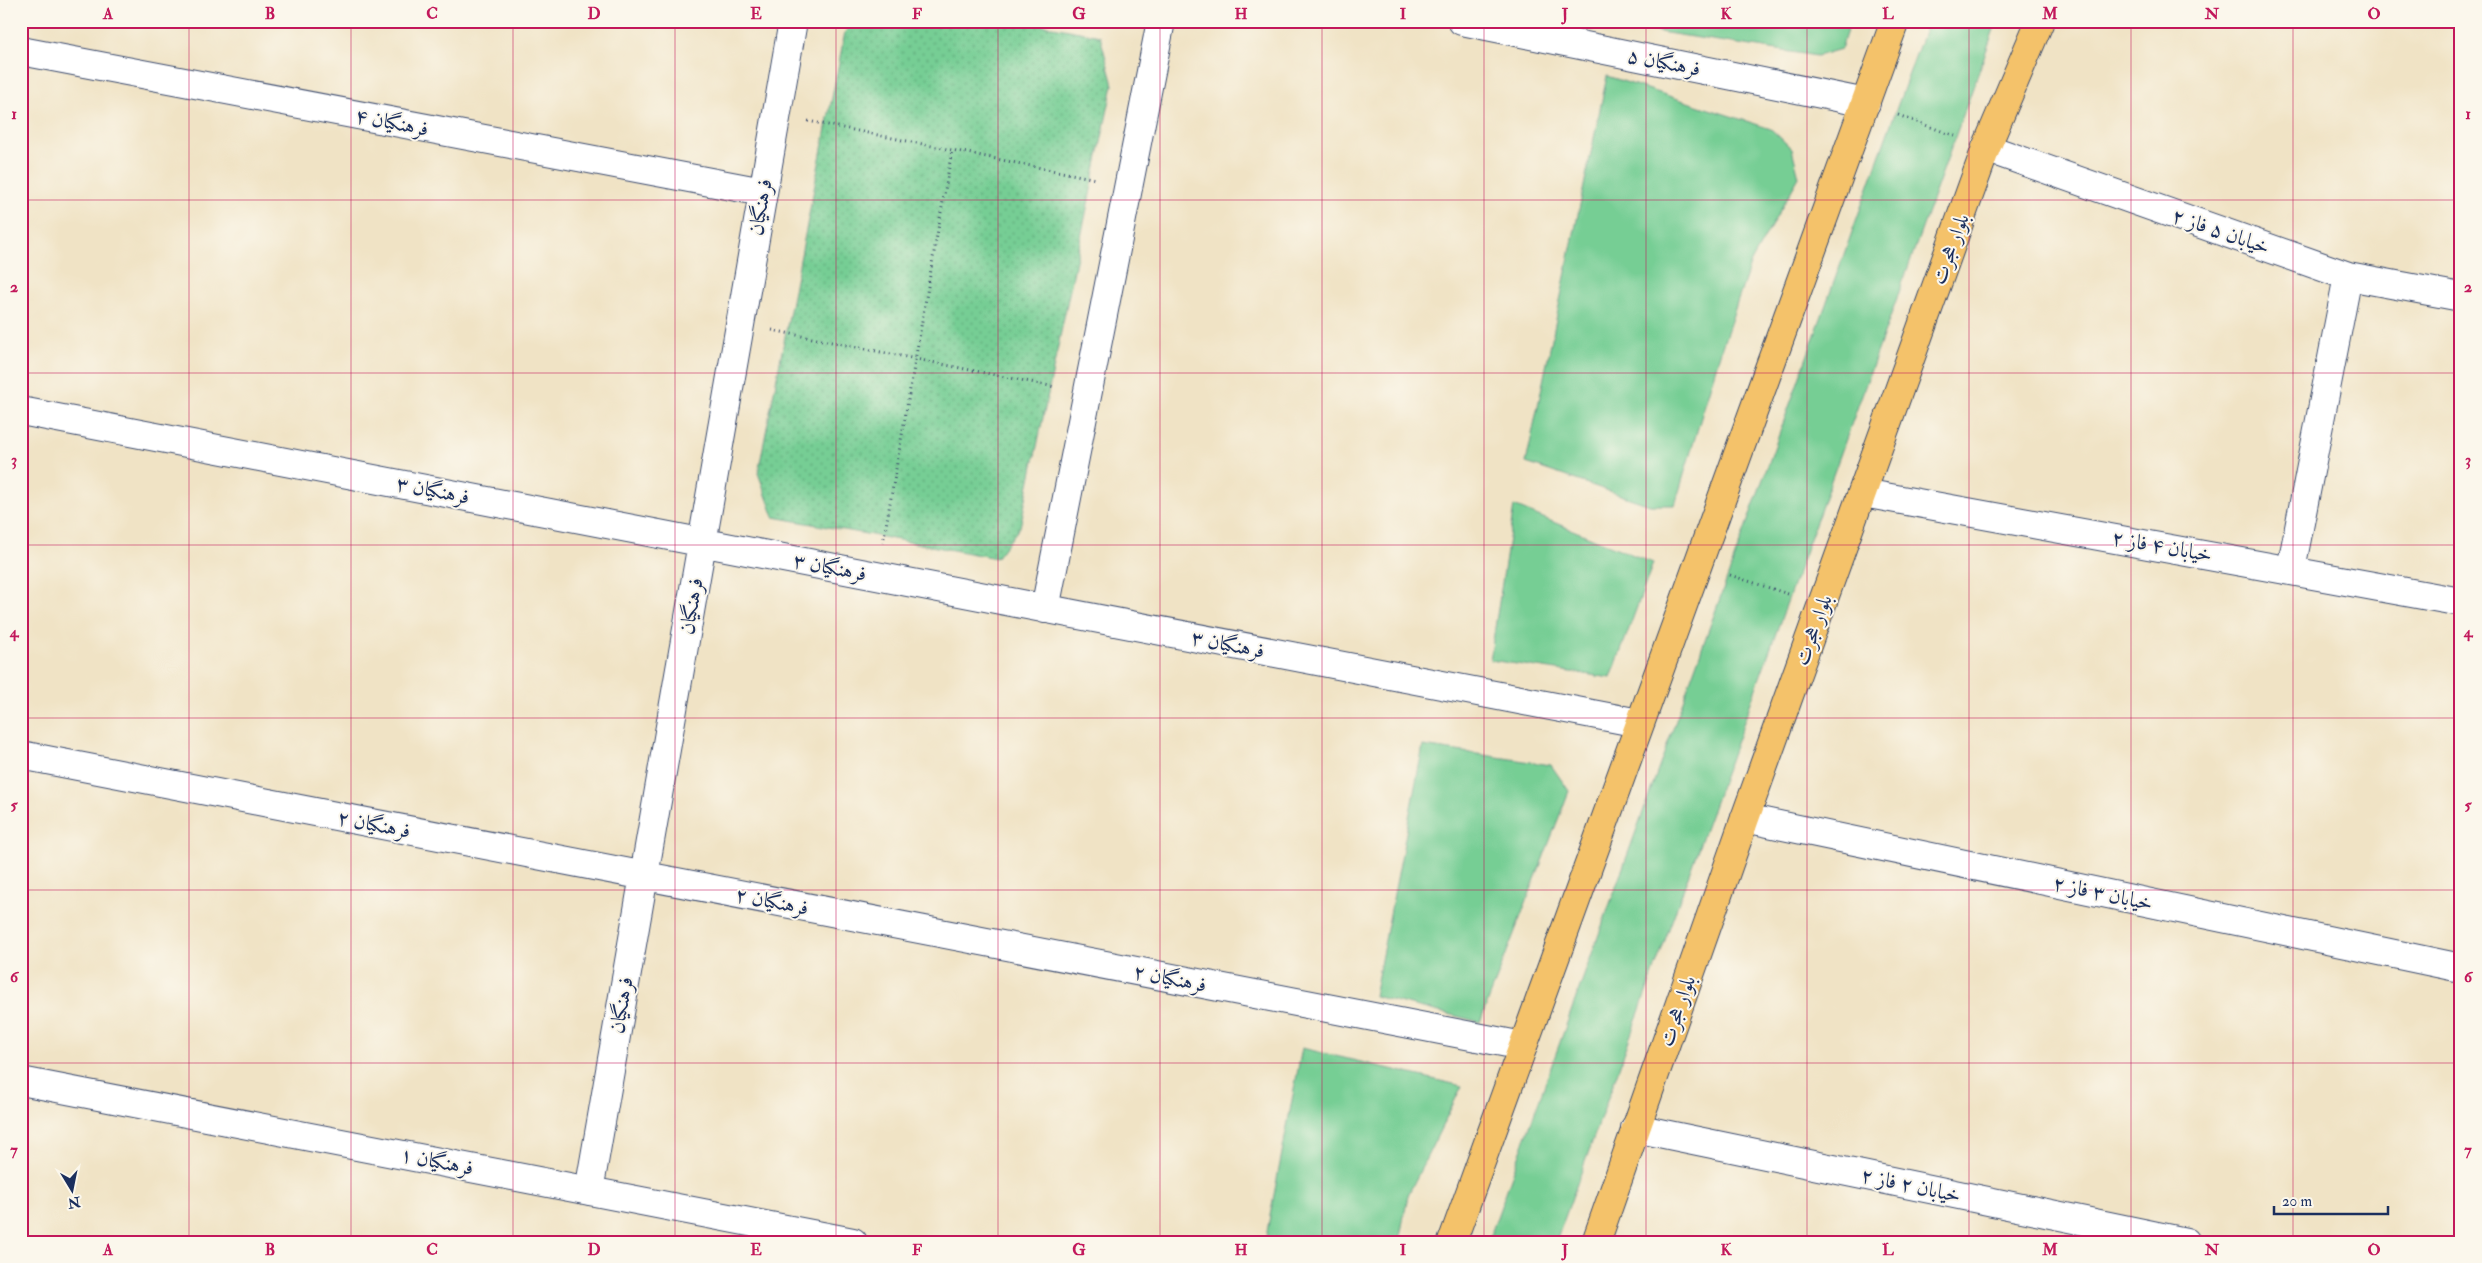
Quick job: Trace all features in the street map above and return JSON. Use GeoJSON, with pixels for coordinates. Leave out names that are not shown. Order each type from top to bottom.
{"type":"FeatureCollection","features":[{"type":"Feature","properties":{"kind":"main road"},"geometry":{"type":"LineString","coordinates":[[1452,1242],[1895,21]]}},
{"type":"Feature","properties":{"kind":"main road","name":"بلوار هجرت"},"geometry":{"type":"LineString","coordinates":[[1596,1242],[1745,818],[1986,148],[2040,21]]}},
{"type":"Feature","properties":{"kind":"street","name":"فرهنگیان"},"geometry":{"type":"LineString","coordinates":[[589,1191],[793,21]]}},
{"type":"Feature","properties":{"kind":"street"},"geometry":{"type":"LineString","coordinates":[[1045,609],[1161,21]]}},
{"type":"Feature","properties":{"kind":"street","name":"فرهنگیان ۵"},"geometry":{"type":"LineString","coordinates":[[1462,21],[1866,103]]}},
{"type":"Feature","properties":{"kind":"street","name":"فرهنگیان ۴"},"geometry":{"type":"LineString","coordinates":[[21,51],[763,192]]}},
{"type":"Feature","properties":{"kind":"street","name":"خیابان ۵ فاز ۲"},"geometry":{"type":"LineString","coordinates":[[1986,148],[2348,276],[2461,298]]}},
{"type":"Feature","properties":{"kind":"street"},"geometry":{"type":"LineString","coordinates":[[2291,569],[2348,276]]}},
{"type":"Feature","properties":{"kind":"street","name":"فرهنگیان ۳"},"geometry":{"type":"LineString","coordinates":[[21,411],[1639,723]]}},
{"type":"Feature","properties":{"kind":"street","name":"خیابان ۴ فاز ۲"},"geometry":{"type":"LineString","coordinates":[[1862,493],[2291,569],[2461,602]]}},
{"type":"Feature","properties":{"kind":"street","name":"فرهنگیان ۲"},"geometry":{"type":"LineString","coordinates":[[21,756],[1523,1046]]}},
{"type":"Feature","properties":{"kind":"street","name":"خیابان ۳ فاز ۲"},"geometry":{"type":"LineString","coordinates":[[1745,818],[2461,968]]}},
{"type":"Feature","properties":{"kind":"street","name":"فرهنگیان ۱"},"geometry":{"type":"LineString","coordinates":[[21,1081],[854,1242]]}},
{"type":"Feature","properties":{"kind":"street","name":"خیابان ۲ فاز ۲"},"geometry":{"type":"LineString","coordinates":[[1635,1128],[2186,1242]]}},
{"type":"Feature","properties":{"kind":"path"},"geometry":{"type":"LineString","coordinates":[[1866,103],[1986,148]]}},
{"type":"Feature","properties":{"kind":"path"},"geometry":{"type":"LineString","coordinates":[[776,114],[1129,186]]}},
{"type":"Feature","properties":{"kind":"path"},"geometry":{"type":"LineString","coordinates":[[878,576],[952,150]]}},
{"type":"Feature","properties":{"kind":"path"},"geometry":{"type":"LineString","coordinates":[[740,324],[1088,393]]}},
{"type":"Feature","properties":{"kind":"path"},"geometry":{"type":"LineString","coordinates":[[1697,565],[1822,605]]}},
{"type":"Feature","properties":{"kind":"green space"},"geometry":{"type":"Polygon","coordinates":[[[854,21],[1022,21],[1100,36],[1113,85],[1020,527],[996,558],[774,517],[758,473],[845,32],[854,21]]]}},
{"type":"Feature","properties":{"kind":"green space"},"geometry":{"type":"Polygon","coordinates":[[[1615,21],[1850,21],[1841,49],[1817,56],[1614,25],[1615,21]]]}},
{"type":"Feature","properties":{"kind":"green space"},"geometry":{"type":"Polygon","coordinates":[[[1928,21],[1997,21],[1556,1242],[1488,1242],[1928,21]]]}},
{"type":"Feature","properties":{"kind":"green space"},"geometry":{"type":"Polygon","coordinates":[[[1607,76],[1771,129],[1792,149],[1799,177],[1751,262],[1722,347],[1675,505],[1650,505],[1526,463],[1607,76]]]}},
{"type":"Feature","properties":{"kind":"green space"},"geometry":{"type":"Polygon","coordinates":[[[1514,506],[1653,563],[1611,678],[1490,660],[1514,506]]]}},
{"type":"Feature","properties":{"kind":"green space"},"geometry":{"type":"Polygon","coordinates":[[[1423,746],[1551,765],[1569,791],[1480,1022],[1374,996],[1423,746]]]}},
{"type":"Feature","properties":{"kind":"green space"},"geometry":{"type":"Polygon","coordinates":[[[1302,1048],[1462,1086],[1408,1195],[1399,1242],[1265,1242],[1302,1048]]]}}]}
